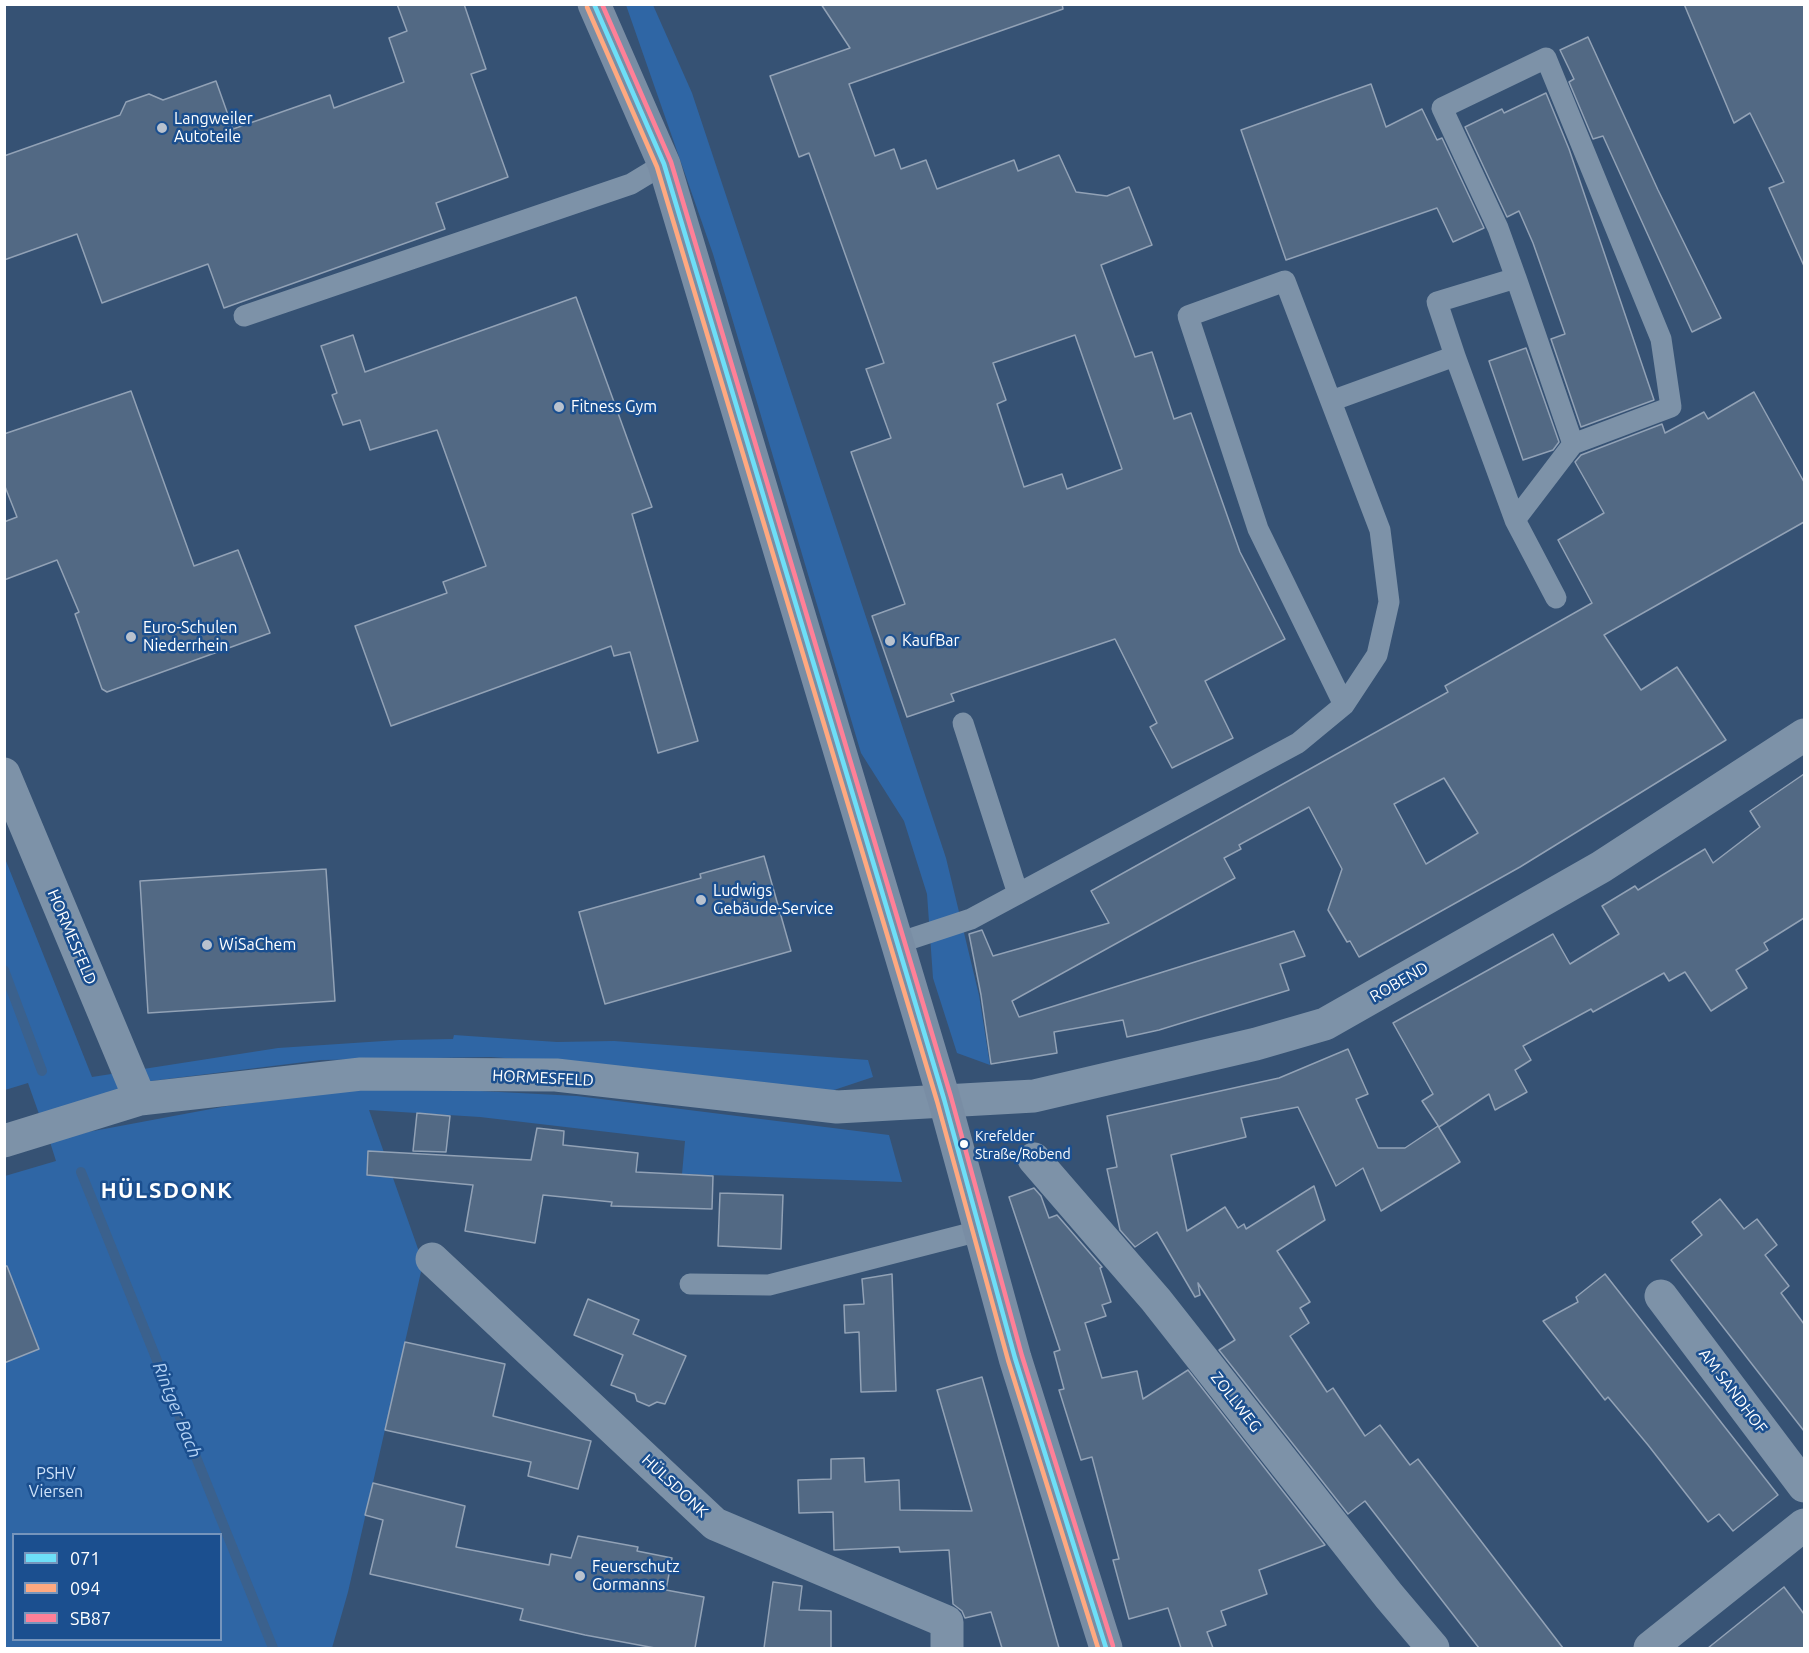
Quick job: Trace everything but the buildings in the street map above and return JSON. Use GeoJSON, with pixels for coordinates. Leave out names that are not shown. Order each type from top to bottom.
{"type":"FeatureCollection","features":[{"type":"Feature","properties":{"kind":"main road"},"geometry":{"type":"LineString","coordinates":[[594,4],[664,164],[944,1099],[1015,1358],[1106,1648]]}},
{"type":"Feature","properties":{"kind":"street","name":"ROBEND"},"geometry":{"type":"LineString","coordinates":[[944,1099],[1034,1096],[1256,1044],[1325,1024],[1601,867],[1804,735]]}},
{"type":"Feature","properties":{"kind":"street","name":"HORMESFELD"},"geometry":{"type":"LineString","coordinates":[[4,774],[130,1102]]}},
{"type":"Feature","properties":{"kind":"street","name":"HORMESFELD"},"geometry":{"type":"LineString","coordinates":[[18,1137],[130,1102],[361,1074],[556,1075],[837,1107],[944,1099]]}},
{"type":"Feature","properties":{"kind":"street","name":"ZOLLWEG"},"geometry":{"type":"LineString","coordinates":[[1034,1159],[1156,1300],[1389,1596],[1433,1648]]}},
{"type":"Feature","properties":{"kind":"street","name":"HÜLSDONK"},"geometry":{"type":"LineString","coordinates":[[432,1259],[715,1524],[947,1622],[947,1648]]}},
{"type":"Feature","properties":{"kind":"street","name":"AM SANDHOF"},"geometry":{"type":"LineString","coordinates":[[1661,1296],[1804,1486]]}},
{"type":"Feature","properties":{"kind":"street"},"geometry":{"type":"LineString","coordinates":[[1650,1648],[1804,1526]]}},
{"type":"Feature","properties":{"kind":"lane"},"geometry":{"type":"LineString","coordinates":[[1515,520],[1573,444],[1671,407],[1661,339],[1546,58],[1442,108],[1498,228],[1573,444]]}},
{"type":"Feature","properties":{"kind":"lane"},"geometry":{"type":"LineString","coordinates":[[244,316],[631,184],[664,164]]}},
{"type":"Feature","properties":{"kind":"lane"},"geometry":{"type":"LineString","coordinates":[[1516,278],[1437,302],[1515,520],[1556,598]]}},
{"type":"Feature","properties":{"kind":"lane"},"geometry":{"type":"LineString","coordinates":[[898,944],[971,919],[1298,743],[1344,705],[1377,655],[1389,602],[1380,530],[1285,281],[1188,316],[1258,529],[1344,705]]}},
{"type":"Feature","properties":{"kind":"lane"},"geometry":{"type":"LineString","coordinates":[[1331,401],[1455,356]]}},
{"type":"Feature","properties":{"kind":"lane"},"geometry":{"type":"LineString","coordinates":[[963,723],[1018,894]]}},
{"type":"Feature","properties":{"kind":"lane"},"geometry":{"type":"LineString","coordinates":[[690,1284],[769,1285],[979,1231]]}},
{"type":"Feature","properties":{"kind":"green space"},"geometry":{"type":"Polygon","coordinates":[[[626,5],[653,5],[692,93],[946,858],[979,995],[990,1065],[957,1053],[933,978],[927,894],[904,821],[861,753],[713,254],[626,5]]]}},
{"type":"Feature","properties":{"kind":"green space"},"geometry":{"type":"Polygon","coordinates":[[[4,856],[92,1077],[278,1048],[453,1039],[454,1035],[557,1042],[614,1041],[868,1060],[873,1077],[831,1091],[629,1067],[491,1057],[321,1060],[151,1081],[39,1114],[28,1083],[5,1090],[4,856]]]}},
{"type":"Feature","properties":{"kind":"green space","name":"PSHV Viersen"},"geometry":{"type":"Polygon","coordinates":[[[383,1086],[577,1096],[889,1135],[902,1182],[682,1174],[685,1141],[480,1117],[369,1110],[423,1263],[348,1592],[332,1648],[5,1648],[5,1176],[56,1161],[50,1142],[88,1132],[227,1106],[383,1086]]]}},
{"type":"Feature","properties":{"kind":"waterway","name":"Rintger Bach"},"geometry":{"type":"LineString","coordinates":[[4,970],[42,1071]]}},
{"type":"Feature","properties":{"kind":"waterway","name":"Rintger Bach"},"geometry":{"type":"LineString","coordinates":[[81,1172],[273,1648]]}},
{"type":"Feature","properties":{"kind":"transit line","name":"071"},"geometry":{"type":"LineString","coordinates":[[594,4],[664,164],[944,1099],[1015,1358],[1106,1648]]}},
{"type":"Feature","properties":{"kind":"transit line","name":"SB87"},"geometry":{"type":"LineString","coordinates":[[602,4],[671,162],[951,1097],[1022,1356],[1113,1646]]}},
{"type":"Feature","properties":{"kind":"transit line","name":"094"},"geometry":{"type":"LineString","coordinates":[[587,7],[657,167],[937,1101],[1008,1360],[1098,1648]]}},
{"type":"Feature","properties":{"kind":"place","name":"Langweiler Autoteile"},"geometry":{"type":"Point","coordinates":[162,128]}},
{"type":"Feature","properties":{"kind":"place","name":"Fitness Gym"},"geometry":{"type":"Point","coordinates":[559,407]}},
{"type":"Feature","properties":{"kind":"place","name":"Euro-Schulen Niederrhein"},"geometry":{"type":"Point","coordinates":[131,637]}},
{"type":"Feature","properties":{"kind":"place","name":"KaufBar"},"geometry":{"type":"Point","coordinates":[890,641]}},
{"type":"Feature","properties":{"kind":"place","name":"Ludwigs Gebäude-Service"},"geometry":{"type":"Point","coordinates":[701,900]}},
{"type":"Feature","properties":{"kind":"place","name":"WiSaChem"},"geometry":{"type":"Point","coordinates":[207,945]}},
{"type":"Feature","properties":{"kind":"place","name":"Krefelder Straße/Robend"},"geometry":{"type":"Point","coordinates":[964,1144]}},
{"type":"Feature","properties":{"kind":"place","name":"Feuerschutz Gormanns"},"geometry":{"type":"Point","coordinates":[580,1576]}},
{"type":"Feature","properties":{"kind":"district","name":"HÜLSDONK"},"geometry":{"type":"Point","coordinates":[167,1191]}}]}
